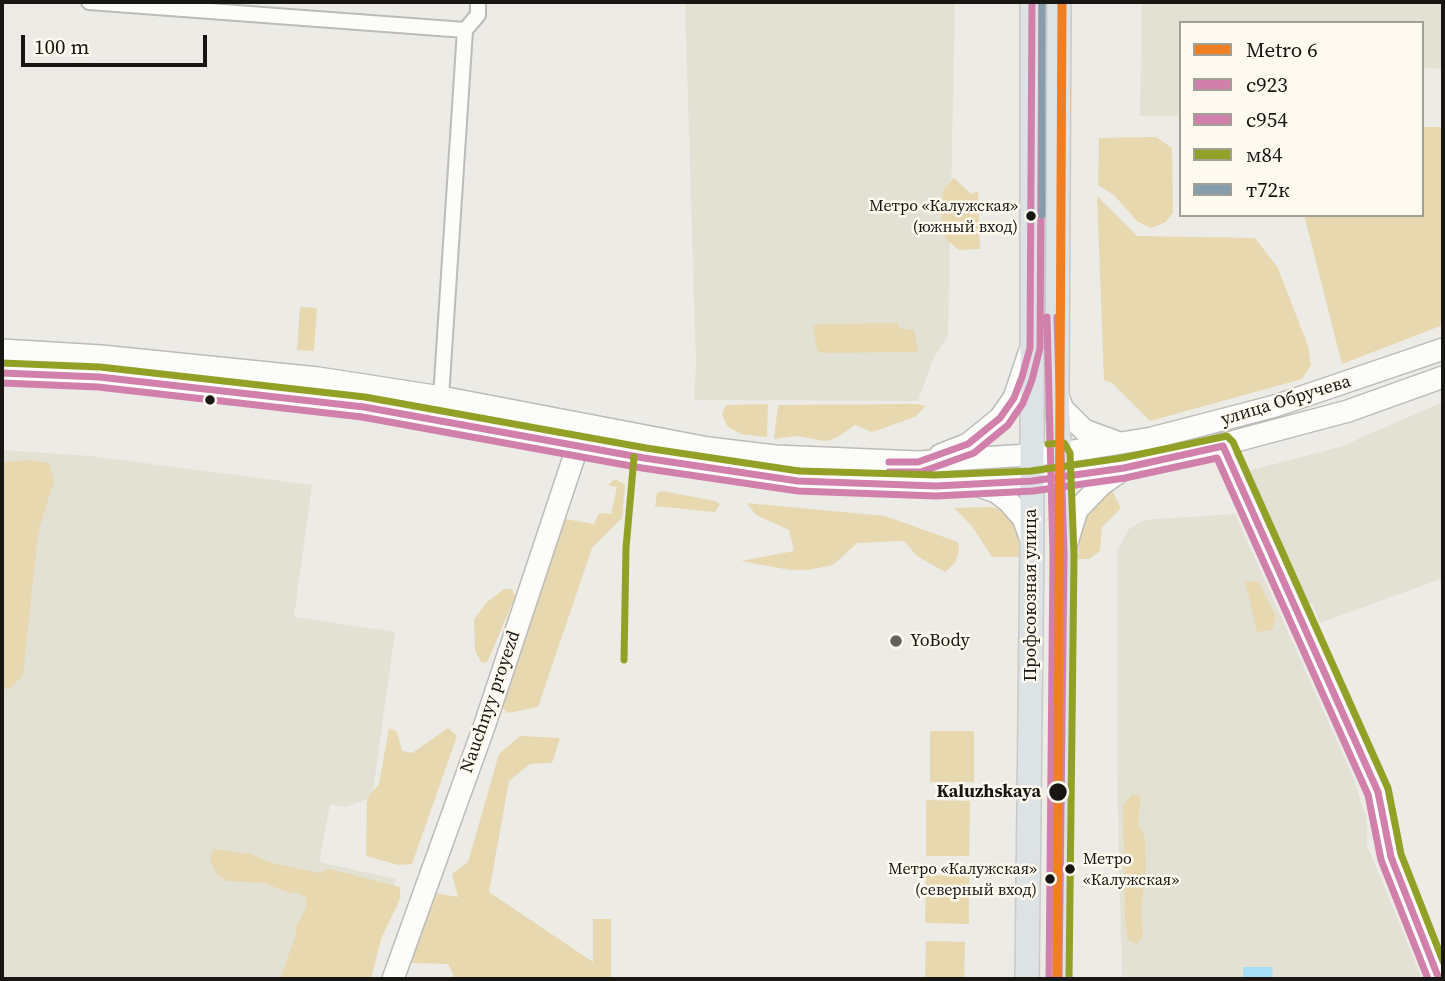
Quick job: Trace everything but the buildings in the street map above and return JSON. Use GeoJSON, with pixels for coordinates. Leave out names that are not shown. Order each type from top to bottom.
{"type":"FeatureCollection","features":[{"type":"Feature","properties":{"kind":"main road","name":"Профсоюзная улица"},"geometry":{"type":"LineString","coordinates":[[1027,979],[1032,542],[1032,2]]}},
{"type":"Feature","properties":{"kind":"main road"},"geometry":{"type":"LineString","coordinates":[[1059,2],[1057,394],[1060,453]]}},
{"type":"Feature","properties":{"kind":"main road"},"geometry":{"type":"LineString","coordinates":[[918,463],[968,444],[1000,418],[1014,398],[1030,348]]}},
{"type":"Feature","properties":{"kind":"main road","name":"улица Обручева"},"geometry":{"type":"LineString","coordinates":[[2,350],[264,372],[441,397],[775,456],[918,463],[1060,453],[1126,443],[1275,406],[1443,349]]}},
{"type":"Feature","properties":{"kind":"main road","name":"улица Обручева"},"geometry":{"type":"LineString","coordinates":[[2,373],[99,377],[302,399],[438,419],[798,481],[973,485],[1032,481],[1124,468],[1223,446],[1348,411],[1443,377]]}},
{"type":"Feature","properties":{"kind":"main road"},"geometry":{"type":"LineString","coordinates":[[1057,394],[1063,409],[1084,430],[1099,438],[1126,443]]}},
{"type":"Feature","properties":{"kind":"main road","name":"Nauchnyy proyezd"},"geometry":{"type":"LineString","coordinates":[[393,979],[485,724],[584,424]]}},
{"type":"Feature","properties":{"kind":"main road","name":"Профсоюзная улица"},"geometry":{"type":"LineString","coordinates":[[1059,979],[1063,555],[1060,453]]}},
{"type":"Feature","properties":{"kind":"main road"},"geometry":{"type":"LineString","coordinates":[[1063,555],[1077,510],[1101,485],[1124,468]]}},
{"type":"Feature","properties":{"kind":"main road"},"geometry":{"type":"LineString","coordinates":[[973,485],[996,492],[1009,502],[1023,518],[1032,542]]}},
{"type":"Feature","properties":{"kind":"street"},"geometry":{"type":"LineString","coordinates":[[89,2],[465,30]]}},
{"type":"Feature","properties":{"kind":"street"},"geometry":{"type":"LineString","coordinates":[[441,397],[465,30],[478,15],[478,2]]}},
{"type":"Feature","properties":{"kind":"street"},"geometry":{"type":"LineString","coordinates":[[1223,446],[1378,792],[1385,837],[1438,979]]}},
{"type":"Feature","properties":{"kind":"shaded area"},"geometry":{"type":"Polygon","coordinates":[[[685,2],[955,2],[948,337],[934,357],[918,401],[694,400],[696,365],[685,2]]]}},
{"type":"Feature","properties":{"kind":"shaded area"},"geometry":{"type":"Polygon","coordinates":[[[1142,2],[1443,2],[1443,69],[1424,68],[1424,21],[1179,21],[1179,116],[1140,116],[1142,2]]]}},
{"type":"Feature","properties":{"kind":"shaded area"},"geometry":{"type":"Polygon","coordinates":[[[1424,127],[1443,127],[1443,325],[1342,364],[1305,217],[1424,217],[1424,127]]]}},
{"type":"Feature","properties":{"kind":"shaded area"},"geometry":{"type":"Polygon","coordinates":[[[1156,137],[1172,148],[1173,212],[1166,222],[1151,228],[1137,221],[1114,195],[1098,185],[1099,138],[1156,137]]]}},
{"type":"Feature","properties":{"kind":"shaded area"},"geometry":{"type":"Polygon","coordinates":[[[954,178],[971,194],[978,191],[980,249],[959,250],[946,239],[941,223],[943,190],[954,178]]]}},
{"type":"Feature","properties":{"kind":"shaded area"},"geometry":{"type":"Polygon","coordinates":[[[1097,196],[1137,236],[1255,238],[1278,268],[1308,346],[1311,365],[1302,379],[1150,421],[1112,383],[1104,380],[1097,196]]]}},
{"type":"Feature","properties":{"kind":"shaded area"},"geometry":{"type":"Polygon","coordinates":[[[300,307],[317,308],[314,351],[297,350],[300,307]]]}},
{"type":"Feature","properties":{"kind":"shaded area"},"geometry":{"type":"Polygon","coordinates":[[[898,323],[899,328],[914,330],[918,352],[821,353],[817,350],[813,327],[817,324],[898,323]]]}},
{"type":"Feature","properties":{"kind":"shaded area"},"geometry":{"type":"Polygon","coordinates":[[[1443,402],[1443,578],[1320,623],[1312,603],[1306,604],[1274,528],[1259,505],[1248,471],[1340,447],[1443,402]]]}},
{"type":"Feature","properties":{"kind":"shaded area"},"geometry":{"type":"Polygon","coordinates":[[[768,404],[767,437],[741,434],[727,426],[722,414],[726,405],[768,404]]]}},
{"type":"Feature","properties":{"kind":"shaded area"},"geometry":{"type":"Polygon","coordinates":[[[778,405],[926,406],[915,417],[872,432],[855,425],[836,438],[825,441],[797,436],[774,439],[778,405]]]}},
{"type":"Feature","properties":{"kind":"shaded area"},"geometry":{"type":"Polygon","coordinates":[[[2,450],[90,456],[312,485],[294,617],[395,632],[373,791],[367,799],[346,807],[330,804],[319,862],[396,879],[363,979],[2,979],[2,450]]]}},
{"type":"Feature","properties":{"kind":"shaded area"},"geometry":{"type":"Polygon","coordinates":[[[31,460],[49,463],[54,481],[38,533],[23,675],[11,688],[2,689],[2,462],[31,460]]]}},
{"type":"Feature","properties":{"kind":"shaded area"},"geometry":{"type":"Polygon","coordinates":[[[615,479],[625,485],[622,518],[592,548],[538,707],[508,713],[501,706],[565,519],[594,524],[599,513],[611,514],[617,487],[608,485],[615,479]]]}},
{"type":"Feature","properties":{"kind":"shaded area"},"geometry":{"type":"Polygon","coordinates":[[[1111,489],[1121,508],[1102,527],[1100,551],[1089,559],[1078,559],[1084,513],[1111,489]]]}},
{"type":"Feature","properties":{"kind":"shaded area"},"geometry":{"type":"Polygon","coordinates":[[[662,491],[720,504],[715,512],[655,506],[657,493],[662,491]]]}},
{"type":"Feature","properties":{"kind":"shaded area"},"geometry":{"type":"Polygon","coordinates":[[[747,503],[885,516],[958,542],[959,552],[955,563],[945,572],[917,556],[904,541],[857,543],[833,565],[808,570],[790,570],[741,561],[794,551],[789,530],[756,515],[747,503]]]}},
{"type":"Feature","properties":{"kind":"shaded area"},"geometry":{"type":"Polygon","coordinates":[[[954,508],[1003,509],[1020,525],[1023,557],[992,557],[971,525],[954,508]]]}},
{"type":"Feature","properties":{"kind":"shaded area"},"geometry":{"type":"Polygon","coordinates":[[[1235,514],[1353,777],[1367,821],[1367,845],[1422,979],[1122,979],[1117,772],[1117,551],[1129,529],[1144,520],[1235,514]]]}},
{"type":"Feature","properties":{"kind":"shaded area"},"geometry":{"type":"Polygon","coordinates":[[[1245,581],[1259,582],[1276,617],[1272,630],[1257,632],[1245,581]]]}},
{"type":"Feature","properties":{"kind":"shaded area"},"geometry":{"type":"Polygon","coordinates":[[[504,589],[512,589],[515,597],[489,658],[486,663],[481,662],[475,651],[474,619],[487,602],[504,589]]]}},
{"type":"Feature","properties":{"kind":"shaded area"},"geometry":{"type":"Polygon","coordinates":[[[389,728],[397,732],[402,751],[412,753],[448,728],[457,736],[412,864],[399,865],[366,856],[367,799],[379,784],[389,728]]]}},
{"type":"Feature","properties":{"kind":"shaded area"},"geometry":{"type":"Polygon","coordinates":[[[930,731],[974,731],[974,782],[930,782],[930,731]]]}},
{"type":"Feature","properties":{"kind":"shaded area"},"geometry":{"type":"Polygon","coordinates":[[[520,736],[560,738],[552,763],[530,764],[509,781],[489,892],[593,962],[593,919],[611,919],[611,979],[455,979],[448,964],[411,963],[435,893],[458,897],[452,874],[468,862],[499,754],[520,736]]]}},
{"type":"Feature","properties":{"kind":"shaded area"},"geometry":{"type":"Polygon","coordinates":[[[1132,794],[1141,796],[1138,823],[1145,838],[1146,865],[1141,909],[1143,936],[1137,944],[1128,940],[1125,919],[1123,806],[1132,794]]]}},
{"type":"Feature","properties":{"kind":"shaded area"},"geometry":{"type":"Polygon","coordinates":[[[926,800],[970,801],[969,856],[926,856],[926,800]]]}},
{"type":"Feature","properties":{"kind":"shaded area"},"geometry":{"type":"Polygon","coordinates":[[[213,849],[251,854],[269,862],[318,873],[330,869],[400,887],[400,899],[381,939],[371,979],[280,979],[296,935],[296,926],[306,908],[306,898],[299,893],[290,893],[264,883],[227,881],[219,877],[210,861],[213,849]]]}},
{"type":"Feature","properties":{"kind":"shaded area"},"geometry":{"type":"Polygon","coordinates":[[[926,875],[969,876],[969,924],[925,923],[926,875]]]}},
{"type":"Feature","properties":{"kind":"shaded area"},"geometry":{"type":"Polygon","coordinates":[[[926,941],[965,942],[964,979],[925,979],[926,941]]]}},
{"type":"Feature","properties":{"kind":"water"},"geometry":{"type":"Polygon","coordinates":[[[1243,967],[1273,967],[1272,979],[1243,979],[1243,967]]]}},
{"type":"Feature","properties":{"kind":"metro line","name":"6"},"geometry":{"type":"LineString","coordinates":[[1057,979],[1062,2]]}},
{"type":"Feature","properties":{"kind":"transit line","name":"с923"},"geometry":{"type":"LineString","coordinates":[[889,462],[918,462],[968,444],[1000,418],[1014,398],[1022,377],[1030,348],[1032,2]]}},
{"type":"Feature","properties":{"kind":"transit line","name":"с954"},"geometry":{"type":"LineString","coordinates":[[889,472],[921,472],[974,453],[1008,425],[1023,403],[1032,380],[1040,348],[1042,2]]}},
{"type":"Feature","properties":{"kind":"transit line","name":"т72к"},"geometry":{"type":"LineString","coordinates":[[1042,2],[1042,215]]}},
{"type":"Feature","properties":{"kind":"transit line","name":"с954"},"geometry":{"type":"LineString","coordinates":[[1047,317],[1053,555],[1049,979]]}},
{"type":"Feature","properties":{"kind":"transit line","name":"с923"},"geometry":{"type":"LineString","coordinates":[[1057,317],[1064,555],[1059,979]]}},
{"type":"Feature","properties":{"kind":"transit line","name":"м84"},"geometry":{"type":"LineString","coordinates":[[2,363],[100,367],[365,397],[646,448],[799,471],[936,475],[1031,471],[1122,458],[1227,436],[1233,442],[1388,788],[1401,854],[1443,961]]}},
{"type":"Feature","properties":{"kind":"transit line","name":"с923"},"geometry":{"type":"LineString","coordinates":[[2,373],[99,377],[364,407],[644,458],[798,481],[936,486],[1032,481],[1124,468],[1223,446],[1378,792],[1391,857],[1439,979]]}},
{"type":"Feature","properties":{"kind":"transit line","name":"с954"},"geometry":{"type":"LineString","coordinates":[[2,383],[98,387],[362,417],[642,468],[798,491],[936,496],[1033,491],[1125,478],[1217,458],[1368,795],[1381,860],[1428,979]]}},
{"type":"Feature","properties":{"kind":"transit line","name":"м84"},"geometry":{"type":"LineString","coordinates":[[1048,444],[1064,443],[1070,453],[1074,555],[1069,979]]}},
{"type":"Feature","properties":{"kind":"transit line","name":"м84"},"geometry":{"type":"LineString","coordinates":[[624,660],[626,548],[634,457]]}},
{"type":"Feature","properties":{"kind":"place","name":"Метро «Калужская» (южный вход)"},"geometry":{"type":"Point","coordinates":[1031,216]}},
{"type":"Feature","properties":{"kind":"place","name":"YoBody"},"geometry":{"type":"Point","coordinates":[896,641]}},
{"type":"Feature","properties":{"kind":"place","name":"Kaluzhskaya"},"geometry":{"type":"Point","coordinates":[1058,792]}},
{"type":"Feature","properties":{"kind":"place","name":"Метро «Калужская»"},"geometry":{"type":"Point","coordinates":[1070,869]}},
{"type":"Feature","properties":{"kind":"place","name":"Метро «Калужская» (северный вход)"},"geometry":{"type":"Point","coordinates":[1050,879]}}]}
